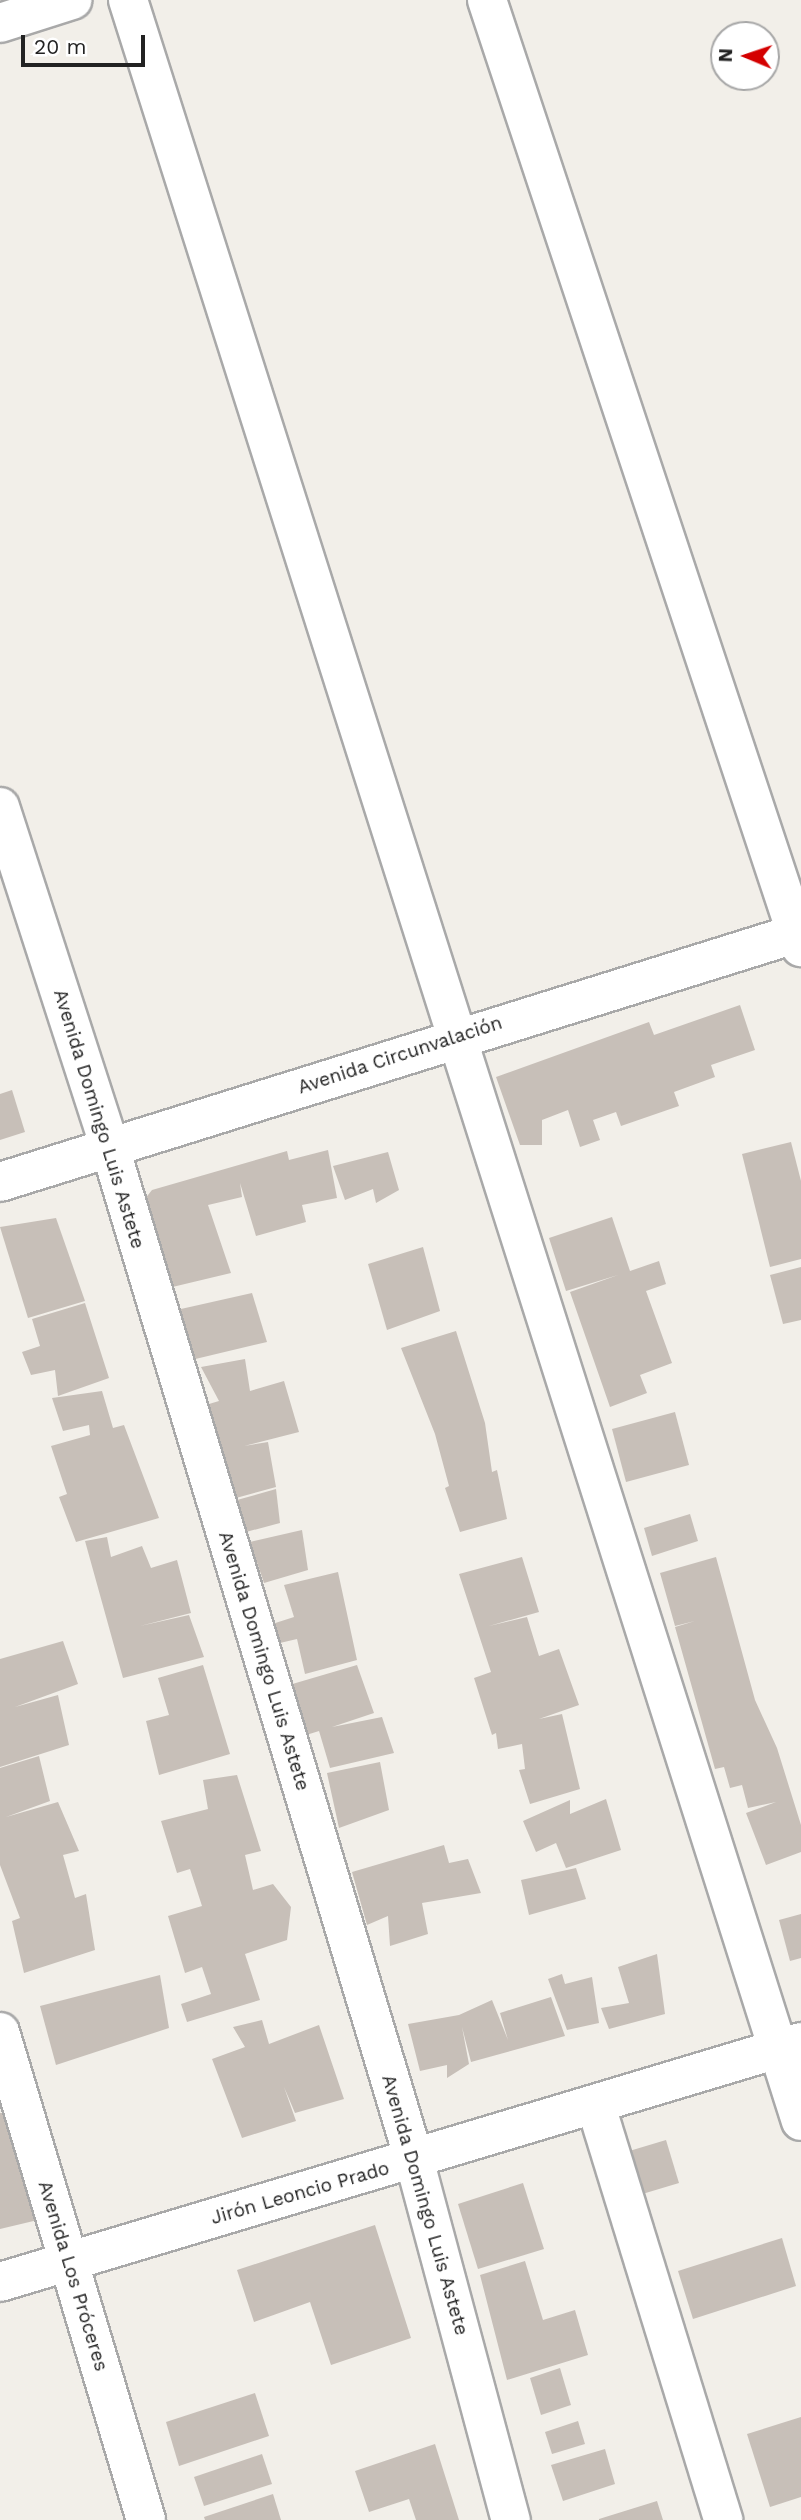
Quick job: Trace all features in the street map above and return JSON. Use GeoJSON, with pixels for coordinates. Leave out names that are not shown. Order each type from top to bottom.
{"type":"FeatureCollection","features":[{"type":"Feature","properties":{"kind":"street"},"geometry":{"type":"LineString","coordinates":[[0,23],[72,0]]}},
{"type":"Feature","properties":{"kind":"street"},"geometry":{"type":"LineString","coordinates":[[128,0],[456,1036],[790,2046],[801,2120]]}},
{"type":"Feature","properties":{"kind":"street"},"geometry":{"type":"LineString","coordinates":[[487,0],[800,938]]}},
{"type":"Feature","properties":{"kind":"street","name":"Avenida Domingo Luis Astete"},"geometry":{"type":"LineString","coordinates":[[0,807],[111,1151],[414,2159],[511,2520]]}},
{"type":"Feature","properties":{"kind":"street","name":"Avenida Circunvalación"},"geometry":{"type":"LineString","coordinates":[[0,1182],[111,1151],[456,1036],[800,938]]}},
{"type":"Feature","properties":{"kind":"street","name":"Avenida Los Próceres"},"geometry":{"type":"LineString","coordinates":[[0,2032],[146,2520]]}},
{"type":"Feature","properties":{"kind":"street","name":"Jirón Leoncio Prado"},"geometry":{"type":"LineString","coordinates":[[0,2282],[790,2046]]}},
{"type":"Feature","properties":{"kind":"street"},"geometry":{"type":"LineString","coordinates":[[596,2106],[723,2520]]}},
{"type":"Feature","properties":{"kind":"building"},"geometry":{"type":"Polygon","coordinates":[[[740,1005],[755,1050],[711,1065],[715,1077],[674,1092],[679,1106],[621,1126],[616,1112],[593,1120],[600,1140],[580,1147],[568,1110],[542,1120],[542,1145],[520,1145],[496,1077],[649,1022],[654,1035],[740,1005]]]}},
{"type":"Feature","properties":{"kind":"building"},"geometry":{"type":"Polygon","coordinates":[[[12,1090],[25,1132],[0,1140],[0,1094],[12,1090]]]}},
{"type":"Feature","properties":{"kind":"building"},"geometry":{"type":"Polygon","coordinates":[[[791,1142],[801,1181],[801,1259],[770,1267],[742,1154],[791,1142]]]}},
{"type":"Feature","properties":{"kind":"building"},"geometry":{"type":"Polygon","coordinates":[[[328,1150],[337,1198],[302,1205],[306,1222],[256,1236],[240,1183],[242,1197],[208,1205],[231,1273],[164,1289],[140,1205],[152,1190],[287,1151],[289,1160],[328,1150]]]}},
{"type":"Feature","properties":{"kind":"building"},"geometry":{"type":"Polygon","coordinates":[[[388,1152],[399,1190],[376,1203],[373,1189],[345,1200],[333,1166],[388,1152]]]}},
{"type":"Feature","properties":{"kind":"building"},"geometry":{"type":"Polygon","coordinates":[[[612,1217],[630,1271],[659,1261],[666,1284],[646,1291],[672,1363],[640,1375],[647,1393],[610,1407],[570,1292],[618,1275],[566,1291],[549,1238],[612,1217]]]}},
{"type":"Feature","properties":{"kind":"building"},"geometry":{"type":"Polygon","coordinates":[[[56,1218],[85,1301],[28,1318],[0,1227],[56,1218]]]}},
{"type":"Feature","properties":{"kind":"building"},"geometry":{"type":"Polygon","coordinates":[[[423,1247],[440,1311],[387,1330],[368,1264],[423,1247]]]}},
{"type":"Feature","properties":{"kind":"building"},"geometry":{"type":"Polygon","coordinates":[[[801,1267],[801,1320],[783,1324],[770,1275],[801,1267]]]}},
{"type":"Feature","properties":{"kind":"building"},"geometry":{"type":"Polygon","coordinates":[[[252,1293],[267,1342],[187,1361],[172,1311],[252,1293]]]}},
{"type":"Feature","properties":{"kind":"building"},"geometry":{"type":"Polygon","coordinates":[[[85,1303],[109,1378],[58,1396],[55,1370],[31,1375],[22,1352],[40,1346],[32,1319],[85,1303]]]}},
{"type":"Feature","properties":{"kind":"building"},"geometry":{"type":"Polygon","coordinates":[[[456,1331],[485,1423],[492,1472],[497,1470],[507,1519],[460,1532],[445,1488],[449,1486],[435,1434],[401,1348],[456,1331]]]}},
{"type":"Feature","properties":{"kind":"building"},"geometry":{"type":"Polygon","coordinates":[[[245,1359],[250,1391],[284,1381],[299,1432],[244,1446],[268,1442],[276,1487],[236,1498],[222,1452],[217,1454],[199,1407],[219,1401],[201,1367],[245,1359]]]}},
{"type":"Feature","properties":{"kind":"building"},"geometry":{"type":"Polygon","coordinates":[[[102,1391],[113,1428],[124,1425],[159,1518],[76,1542],[59,1497],[67,1494],[51,1446],[90,1435],[89,1425],[63,1431],[52,1398],[102,1391]]]}},
{"type":"Feature","properties":{"kind":"building"},"geometry":{"type":"Polygon","coordinates":[[[675,1412],[689,1465],[626,1482],[612,1429],[675,1412]]]}},
{"type":"Feature","properties":{"kind":"building"},"geometry":{"type":"Polygon","coordinates":[[[276,1489],[280,1523],[246,1532],[237,1500],[276,1489]]]}},
{"type":"Feature","properties":{"kind":"building"},"geometry":{"type":"Polygon","coordinates":[[[690,1514],[698,1541],[652,1556],[644,1528],[690,1514]]]}},
{"type":"Feature","properties":{"kind":"building"},"geometry":{"type":"Polygon","coordinates":[[[302,1530],[308,1570],[264,1583],[250,1542],[302,1530]]]}},
{"type":"Feature","properties":{"kind":"building"},"geometry":{"type":"Polygon","coordinates":[[[107,1537],[111,1557],[142,1546],[151,1568],[177,1560],[191,1613],[140,1626],[189,1615],[204,1657],[123,1678],[85,1541],[107,1537]]]}},
{"type":"Feature","properties":{"kind":"building"},"geometry":{"type":"Polygon","coordinates":[[[522,1557],[539,1612],[489,1626],[527,1617],[539,1656],[559,1649],[579,1705],[539,1719],[562,1714],[580,1789],[530,1804],[519,1770],[525,1769],[522,1744],[498,1749],[496,1733],[492,1735],[474,1678],[491,1672],[459,1574],[522,1557]]]}},
{"type":"Feature","properties":{"kind":"building"},"geometry":{"type":"Polygon","coordinates":[[[716,1557],[755,1700],[777,1748],[801,1825],[801,1852],[766,1865],[746,1813],[776,1802],[748,1808],[742,1785],[730,1788],[724,1767],[715,1769],[675,1627],[695,1621],[675,1626],[660,1573],[716,1557]]]}},
{"type":"Feature","properties":{"kind":"building"},"geometry":{"type":"Polygon","coordinates":[[[338,1572],[357,1660],[305,1674],[297,1639],[267,1646],[266,1626],[294,1617],[284,1585],[338,1572]]]}},
{"type":"Feature","properties":{"kind":"building"},"geometry":{"type":"Polygon","coordinates":[[[63,1641],[78,1684],[15,1707],[58,1695],[69,1745],[0,1767],[0,1659],[63,1641]]]}},
{"type":"Feature","properties":{"kind":"building"},"geometry":{"type":"Polygon","coordinates":[[[203,1665],[230,1754],[159,1775],[146,1721],[169,1715],[158,1678],[203,1665]]]}},
{"type":"Feature","properties":{"kind":"building"},"geometry":{"type":"Polygon","coordinates":[[[357,1665],[374,1713],[332,1727],[382,1717],[394,1753],[330,1768],[319,1731],[303,1736],[289,1685],[357,1665]]]}},
{"type":"Feature","properties":{"kind":"building"},"geometry":{"type":"Polygon","coordinates":[[[39,1756],[50,1801],[6,1817],[58,1802],[79,1851],[63,1855],[75,1898],[86,1894],[95,1950],[24,1973],[12,1921],[20,1918],[0,1865],[0,1768],[39,1756]]]}},
{"type":"Feature","properties":{"kind":"building"},"geometry":{"type":"Polygon","coordinates":[[[380,1762],[389,1810],[339,1828],[327,1773],[380,1762]]]}},
{"type":"Feature","properties":{"kind":"building"},"geometry":{"type":"Polygon","coordinates":[[[237,1775],[261,1851],[245,1855],[253,1890],[273,1884],[291,1907],[287,1940],[245,1954],[260,2000],[187,2022],[181,2004],[211,1994],[202,1967],[185,1973],[168,1916],[202,1906],[190,1869],[177,1873],[161,1821],[208,1809],[203,1780],[237,1775]]]}},
{"type":"Feature","properties":{"kind":"building"},"geometry":{"type":"Polygon","coordinates":[[[606,1799],[621,1850],[566,1868],[556,1843],[536,1852],[523,1821],[570,1800],[570,1814],[606,1799]]]}},
{"type":"Feature","properties":{"kind":"building"},"geometry":{"type":"Polygon","coordinates":[[[444,1845],[449,1863],[468,1859],[481,1893],[422,1903],[428,1934],[390,1946],[388,1916],[367,1925],[352,1872],[444,1845]]]}},
{"type":"Feature","properties":{"kind":"building"},"geometry":{"type":"Polygon","coordinates":[[[576,1868],[586,1899],[529,1915],[521,1880],[576,1868]]]}},
{"type":"Feature","properties":{"kind":"building"},"geometry":{"type":"Polygon","coordinates":[[[801,1914],[801,1958],[790,1961],[779,1920],[801,1914]]]}},
{"type":"Feature","properties":{"kind":"building"},"geometry":{"type":"Polygon","coordinates":[[[657,1954],[665,2014],[609,2029],[601,2008],[629,2003],[618,1967],[657,1954]]]}},
{"type":"Feature","properties":{"kind":"building"},"geometry":{"type":"Polygon","coordinates":[[[562,1974],[565,1984],[592,1977],[599,2023],[567,2030],[548,1979],[562,1974]]]}},
{"type":"Feature","properties":{"kind":"building"},"geometry":{"type":"Polygon","coordinates":[[[160,1975],[169,2028],[56,2065],[40,2006],[160,1975]]]}},
{"type":"Feature","properties":{"kind":"building"},"geometry":{"type":"Polygon","coordinates":[[[551,1997],[565,2036],[471,2062],[462,2027],[469,2064],[447,2078],[447,2065],[420,2071],[408,2024],[459,2015],[492,2000],[508,2040],[500,2013],[551,1997]]]}},
{"type":"Feature","properties":{"kind":"building"},"geometry":{"type":"Polygon","coordinates":[[[262,2020],[269,2044],[319,2025],[344,2099],[295,2113],[284,2087],[296,2121],[242,2138],[212,2059],[245,2047],[233,2027],[262,2020]]]}},
{"type":"Feature","properties":{"kind":"building"},"geometry":{"type":"Polygon","coordinates":[[[0,2113],[11,2113],[42,2219],[0,2229],[0,2113]]]}},
{"type":"Feature","properties":{"kind":"building"},"geometry":{"type":"Polygon","coordinates":[[[666,2140],[679,2183],[639,2195],[626,2152],[666,2140]]]}},
{"type":"Feature","properties":{"kind":"building"},"geometry":{"type":"Polygon","coordinates":[[[523,2183],[544,2249],[478,2269],[458,2204],[523,2183]]]}},
{"type":"Feature","properties":{"kind":"building"},"geometry":{"type":"Polygon","coordinates":[[[375,2225],[411,2338],[331,2365],[310,2302],[254,2322],[237,2270],[375,2225]]]}},
{"type":"Feature","properties":{"kind":"building"},"geometry":{"type":"Polygon","coordinates":[[[782,2238],[796,2286],[693,2319],[678,2271],[782,2238]]]}},
{"type":"Feature","properties":{"kind":"building"},"geometry":{"type":"Polygon","coordinates":[[[525,2261],[543,2320],[575,2310],[588,2355],[507,2380],[480,2275],[525,2261]]]}},
{"type":"Feature","properties":{"kind":"building"},"geometry":{"type":"Polygon","coordinates":[[[560,2368],[571,2405],[541,2415],[530,2378],[560,2368]]]}},
{"type":"Feature","properties":{"kind":"building"},"geometry":{"type":"Polygon","coordinates":[[[255,2393],[269,2436],[179,2466],[166,2422],[255,2393]]]}},
{"type":"Feature","properties":{"kind":"building"},"geometry":{"type":"Polygon","coordinates":[[[801,2417],[801,2497],[770,2507],[747,2434],[801,2417]]]}},
{"type":"Feature","properties":{"kind":"building"},"geometry":{"type":"Polygon","coordinates":[[[578,2421],[585,2444],[552,2454],[545,2432],[578,2421]]]}},
{"type":"Feature","properties":{"kind":"building"},"geometry":{"type":"Polygon","coordinates":[[[435,2444],[459,2520],[416,2520],[409,2499],[369,2512],[355,2471],[435,2444]]]}},
{"type":"Feature","properties":{"kind":"building"},"geometry":{"type":"Polygon","coordinates":[[[605,2449],[615,2484],[563,2501],[551,2465],[605,2449]]]}},
{"type":"Feature","properties":{"kind":"building"},"geometry":{"type":"Polygon","coordinates":[[[262,2454],[272,2484],[204,2506],[194,2477],[262,2454]]]}},
{"type":"Feature","properties":{"kind":"building"},"geometry":{"type":"Polygon","coordinates":[[[273,2494],[281,2520],[205,2520],[204,2517],[273,2494]]]}},
{"type":"Feature","properties":{"kind":"building"},"geometry":{"type":"Polygon","coordinates":[[[657,2501],[663,2520],[599,2520],[599,2519],[657,2501]]]}}]}
